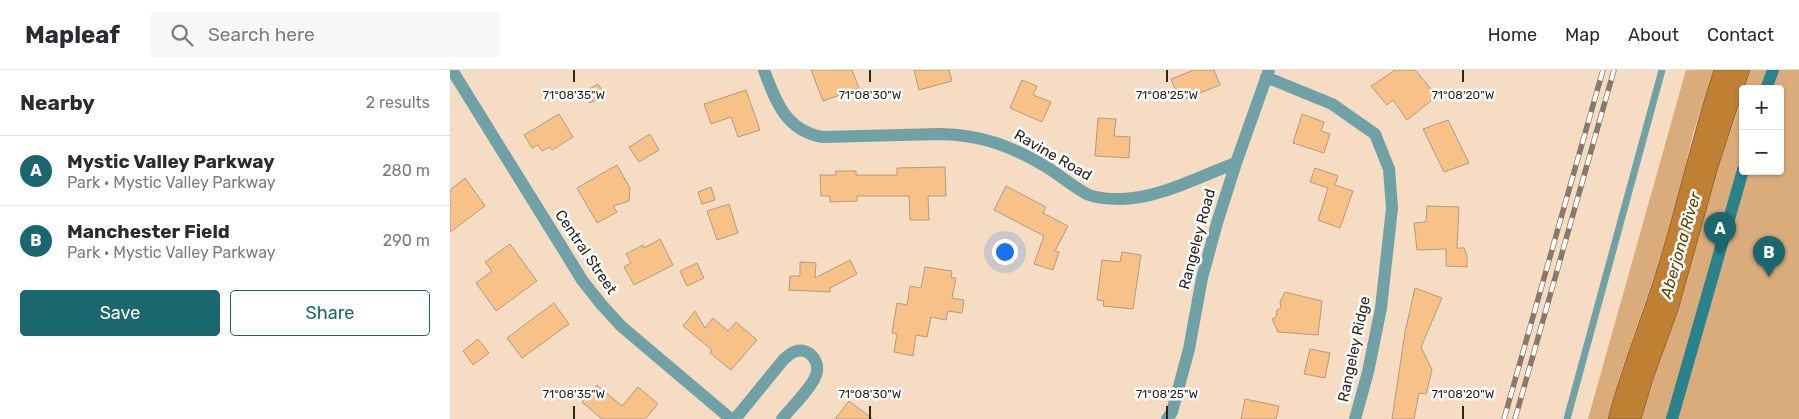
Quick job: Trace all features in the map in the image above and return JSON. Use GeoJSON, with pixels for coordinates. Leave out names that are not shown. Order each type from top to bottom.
{"type":"FeatureCollection","features":[{"type":"Feature","properties":{"kind":"main road"},"geometry":{"type":"LineString","coordinates":[[1767,85],[1773,70]]}},
{"type":"Feature","properties":{"kind":"main road"},"geometry":{"type":"LineString","coordinates":[[1672,419],[1742,175]]}},
{"type":"Feature","properties":{"kind":"street","name":"Central Street"},"geometry":{"type":"LineString","coordinates":[[452,70],[562,249],[582,280],[601,304],[621,326],[731,419]]}},
{"type":"Feature","properties":{"kind":"street","name":"Ravine Road"},"geometry":{"type":"LineString","coordinates":[[764,70],[784,114],[792,124],[810,135],[823,137],[958,134],[981,138],[1002,144],[1045,166],[1089,195],[1119,199],[1154,194],[1236,163]]}},
{"type":"Feature","properties":{"kind":"street","name":"Rangeley Road"},"geometry":{"type":"LineString","coordinates":[[1167,419],[1172,412],[1189,349],[1202,278],[1236,163],[1268,74]]}},
{"type":"Feature","properties":{"kind":"street","name":"Rangeley Ridge"},"geometry":{"type":"LineString","coordinates":[[1268,74],[1332,104],[1375,134],[1389,169],[1392,208],[1384,285],[1368,372],[1355,419]]}},
{"type":"Feature","properties":{"kind":"street"},"geometry":{"type":"LineString","coordinates":[[735,419],[784,359],[794,352],[803,351],[815,359],[817,373],[782,419]]}},
{"type":"Feature","properties":{"kind":"lane"},"geometry":{"type":"LineString","coordinates":[[1567,419],[1662,70]]}},
{"type":"Feature","properties":{"kind":"shaded area"},"geometry":{"type":"Polygon","coordinates":[[[1686,70],[1714,70],[1692,137],[1681,185],[1659,262],[1620,375],[1608,419],[1588,419],[1686,70]]]}},
{"type":"Feature","properties":{"kind":"shaded area"},"geometry":{"type":"Polygon","coordinates":[[[1750,70],[1799,70],[1799,419],[1641,419],[1678,310],[1718,167],[1739,107],[1739,175],[1784,175],[1784,85],[1746,85],[1750,70]]]}},
{"type":"Feature","properties":{"kind":"water","name":"Aberjona River"},"geometry":{"type":"Polygon","coordinates":[[[1714,70],[1750,70],[1745,85],[1739,85],[1739,103],[1718,167],[1678,310],[1641,419],[1608,419],[1660,260],[1699,117],[1714,70]]]}},
{"type":"Feature","properties":{"kind":"building"},"geometry":{"type":"Polygon","coordinates":[[[811,70],[852,70],[859,88],[823,101],[811,70]]]}},
{"type":"Feature","properties":{"kind":"building"},"geometry":{"type":"Polygon","coordinates":[[[914,70],[949,70],[952,81],[919,90],[914,70]]]}},
{"type":"Feature","properties":{"kind":"building"},"geometry":{"type":"Polygon","coordinates":[[[1194,70],[1214,70],[1220,85],[1180,101],[1171,79],[1194,70]]]}},
{"type":"Feature","properties":{"kind":"building"},"geometry":{"type":"Polygon","coordinates":[[[1395,70],[1415,70],[1437,96],[1407,120],[1393,100],[1387,105],[1371,86],[1395,70]]]}},
{"type":"Feature","properties":{"kind":"building"},"geometry":{"type":"Polygon","coordinates":[[[1022,80],[1037,86],[1033,95],[1051,102],[1042,122],[1010,108],[1022,80]]]}},
{"type":"Feature","properties":{"kind":"building"},"geometry":{"type":"Polygon","coordinates":[[[598,84],[605,95],[590,103],[584,92],[598,84]]]}},
{"type":"Feature","properties":{"kind":"building"},"geometry":{"type":"Polygon","coordinates":[[[746,90],[760,130],[738,137],[731,117],[711,124],[704,104],[746,90]]]}},
{"type":"Feature","properties":{"kind":"building"},"geometry":{"type":"Polygon","coordinates":[[[559,114],[573,137],[552,150],[550,147],[542,151],[538,145],[532,148],[524,135],[559,114]]]}},
{"type":"Feature","properties":{"kind":"building"},"geometry":{"type":"Polygon","coordinates":[[[1302,114],[1324,122],[1321,131],[1330,134],[1324,153],[1293,143],[1302,114]]]}},
{"type":"Feature","properties":{"kind":"building"},"geometry":{"type":"Polygon","coordinates":[[[1098,118],[1116,119],[1114,136],[1130,137],[1129,158],[1095,156],[1098,118]]]}},
{"type":"Feature","properties":{"kind":"building"},"geometry":{"type":"Polygon","coordinates":[[[1448,120],[1469,163],[1444,172],[1423,129],[1448,120]]]}},
{"type":"Feature","properties":{"kind":"building"},"geometry":{"type":"Polygon","coordinates":[[[650,134],[659,150],[639,162],[629,147],[650,134]]]}},
{"type":"Feature","properties":{"kind":"building"},"geometry":{"type":"Polygon","coordinates":[[[617,165],[630,188],[629,201],[613,206],[617,212],[597,223],[577,188],[617,165]]]}},
{"type":"Feature","properties":{"kind":"building"},"geometry":{"type":"Polygon","coordinates":[[[945,167],[946,196],[928,196],[929,220],[910,220],[909,196],[857,196],[857,201],[830,202],[830,196],[821,196],[820,175],[836,175],[836,171],[856,171],[856,175],[897,175],[897,168],[945,167]]]}},
{"type":"Feature","properties":{"kind":"building"},"geometry":{"type":"Polygon","coordinates":[[[1315,168],[1338,176],[1335,185],[1353,191],[1340,228],[1318,220],[1328,188],[1310,182],[1315,168]]]}},
{"type":"Feature","properties":{"kind":"building"},"geometry":{"type":"Polygon","coordinates":[[[465,178],[485,206],[450,232],[450,190],[465,178]]]}},
{"type":"Feature","properties":{"kind":"building"},"geometry":{"type":"Polygon","coordinates":[[[1006,186],[1046,207],[1043,213],[1068,226],[1055,251],[1059,252],[1053,270],[1034,264],[1044,236],[994,210],[1006,186]]]}},
{"type":"Feature","properties":{"kind":"building"},"geometry":{"type":"Polygon","coordinates":[[[711,187],[715,200],[702,204],[698,192],[711,187]]]}},
{"type":"Feature","properties":{"kind":"building"},"geometry":{"type":"Polygon","coordinates":[[[729,204],[738,233],[717,240],[707,211],[729,204]]]}},
{"type":"Feature","properties":{"kind":"building"},"geometry":{"type":"Polygon","coordinates":[[[1427,206],[1459,207],[1457,248],[1464,248],[1467,256],[1467,267],[1446,266],[1446,249],[1417,250],[1414,223],[1426,222],[1427,206]]]}},
{"type":"Feature","properties":{"kind":"building"},"geometry":{"type":"Polygon","coordinates":[[[660,239],[673,265],[634,285],[624,267],[631,263],[626,254],[643,245],[644,248],[660,239]]]}},
{"type":"Feature","properties":{"kind":"building"},"geometry":{"type":"Polygon","coordinates":[[[510,244],[537,281],[496,311],[476,283],[492,271],[485,262],[510,244]]]}},
{"type":"Feature","properties":{"kind":"building"},"geometry":{"type":"Polygon","coordinates":[[[1122,252],[1141,255],[1133,309],[1103,306],[1104,301],[1097,300],[1102,260],[1120,262],[1122,252]]]}},
{"type":"Feature","properties":{"kind":"building"},"geometry":{"type":"Polygon","coordinates":[[[850,260],[857,274],[830,288],[830,292],[789,290],[790,276],[800,276],[800,262],[816,263],[815,278],[850,260]]]}},
{"type":"Feature","properties":{"kind":"building"},"geometry":{"type":"Polygon","coordinates":[[[697,263],[704,278],[687,286],[680,271],[697,263]]]}},
{"type":"Feature","properties":{"kind":"building"},"geometry":{"type":"Polygon","coordinates":[[[925,267],[952,271],[951,278],[956,278],[952,298],[964,300],[962,313],[948,311],[946,320],[931,317],[927,337],[916,335],[913,356],[894,352],[897,334],[892,333],[897,303],[907,305],[910,286],[921,288],[925,267]]]}},
{"type":"Feature","properties":{"kind":"building"},"geometry":{"type":"Polygon","coordinates":[[[1415,288],[1442,298],[1421,347],[1432,370],[1426,394],[1419,393],[1414,419],[1392,419],[1405,332],[1415,288]]]}},
{"type":"Feature","properties":{"kind":"building"},"geometry":{"type":"Polygon","coordinates":[[[1285,292],[1322,301],[1318,335],[1278,332],[1272,319],[1276,317],[1277,310],[1281,308],[1280,302],[1285,292]]]}},
{"type":"Feature","properties":{"kind":"building"},"geometry":{"type":"Polygon","coordinates":[[[554,303],[569,324],[522,358],[507,338],[554,303]]]}},
{"type":"Feature","properties":{"kind":"building"},"geometry":{"type":"Polygon","coordinates":[[[695,311],[705,328],[713,318],[728,331],[736,322],[757,340],[731,370],[710,353],[712,350],[683,326],[695,311]]]}},
{"type":"Feature","properties":{"kind":"building"},"geometry":{"type":"Polygon","coordinates":[[[478,339],[489,353],[473,365],[463,351],[478,339]]]}},
{"type":"Feature","properties":{"kind":"building"},"geometry":{"type":"Polygon","coordinates":[[[1310,349],[1330,353],[1325,378],[1304,374],[1310,349]]]}},
{"type":"Feature","properties":{"kind":"building"},"geometry":{"type":"Polygon","coordinates":[[[597,385],[622,406],[638,387],[658,404],[645,419],[602,419],[582,402],[597,385]]]}},
{"type":"Feature","properties":{"kind":"building"},"geometry":{"type":"Polygon","coordinates":[[[1245,399],[1279,406],[1276,419],[1241,419],[1245,399]]]}},
{"type":"Feature","properties":{"kind":"building"},"geometry":{"type":"Polygon","coordinates":[[[849,401],[873,419],[835,419],[849,401]]]}},
{"type":"Feature","properties":{"kind":"railway"},"geometry":{"type":"LineString","coordinates":[[1504,419],[1603,70]]}},
{"type":"Feature","properties":{"kind":"railway"},"geometry":{"type":"LineString","coordinates":[[1515,419],[1614,70]]}},
{"type":"Feature","properties":{"kind":"place","name":"Mystic Valley Parkway"},"geometry":{"type":"Point","coordinates":[1720,253]}},
{"type":"Feature","properties":{"kind":"place","name":"Manchester Field"},"geometry":{"type":"Point","coordinates":[1769,277]}}]}
